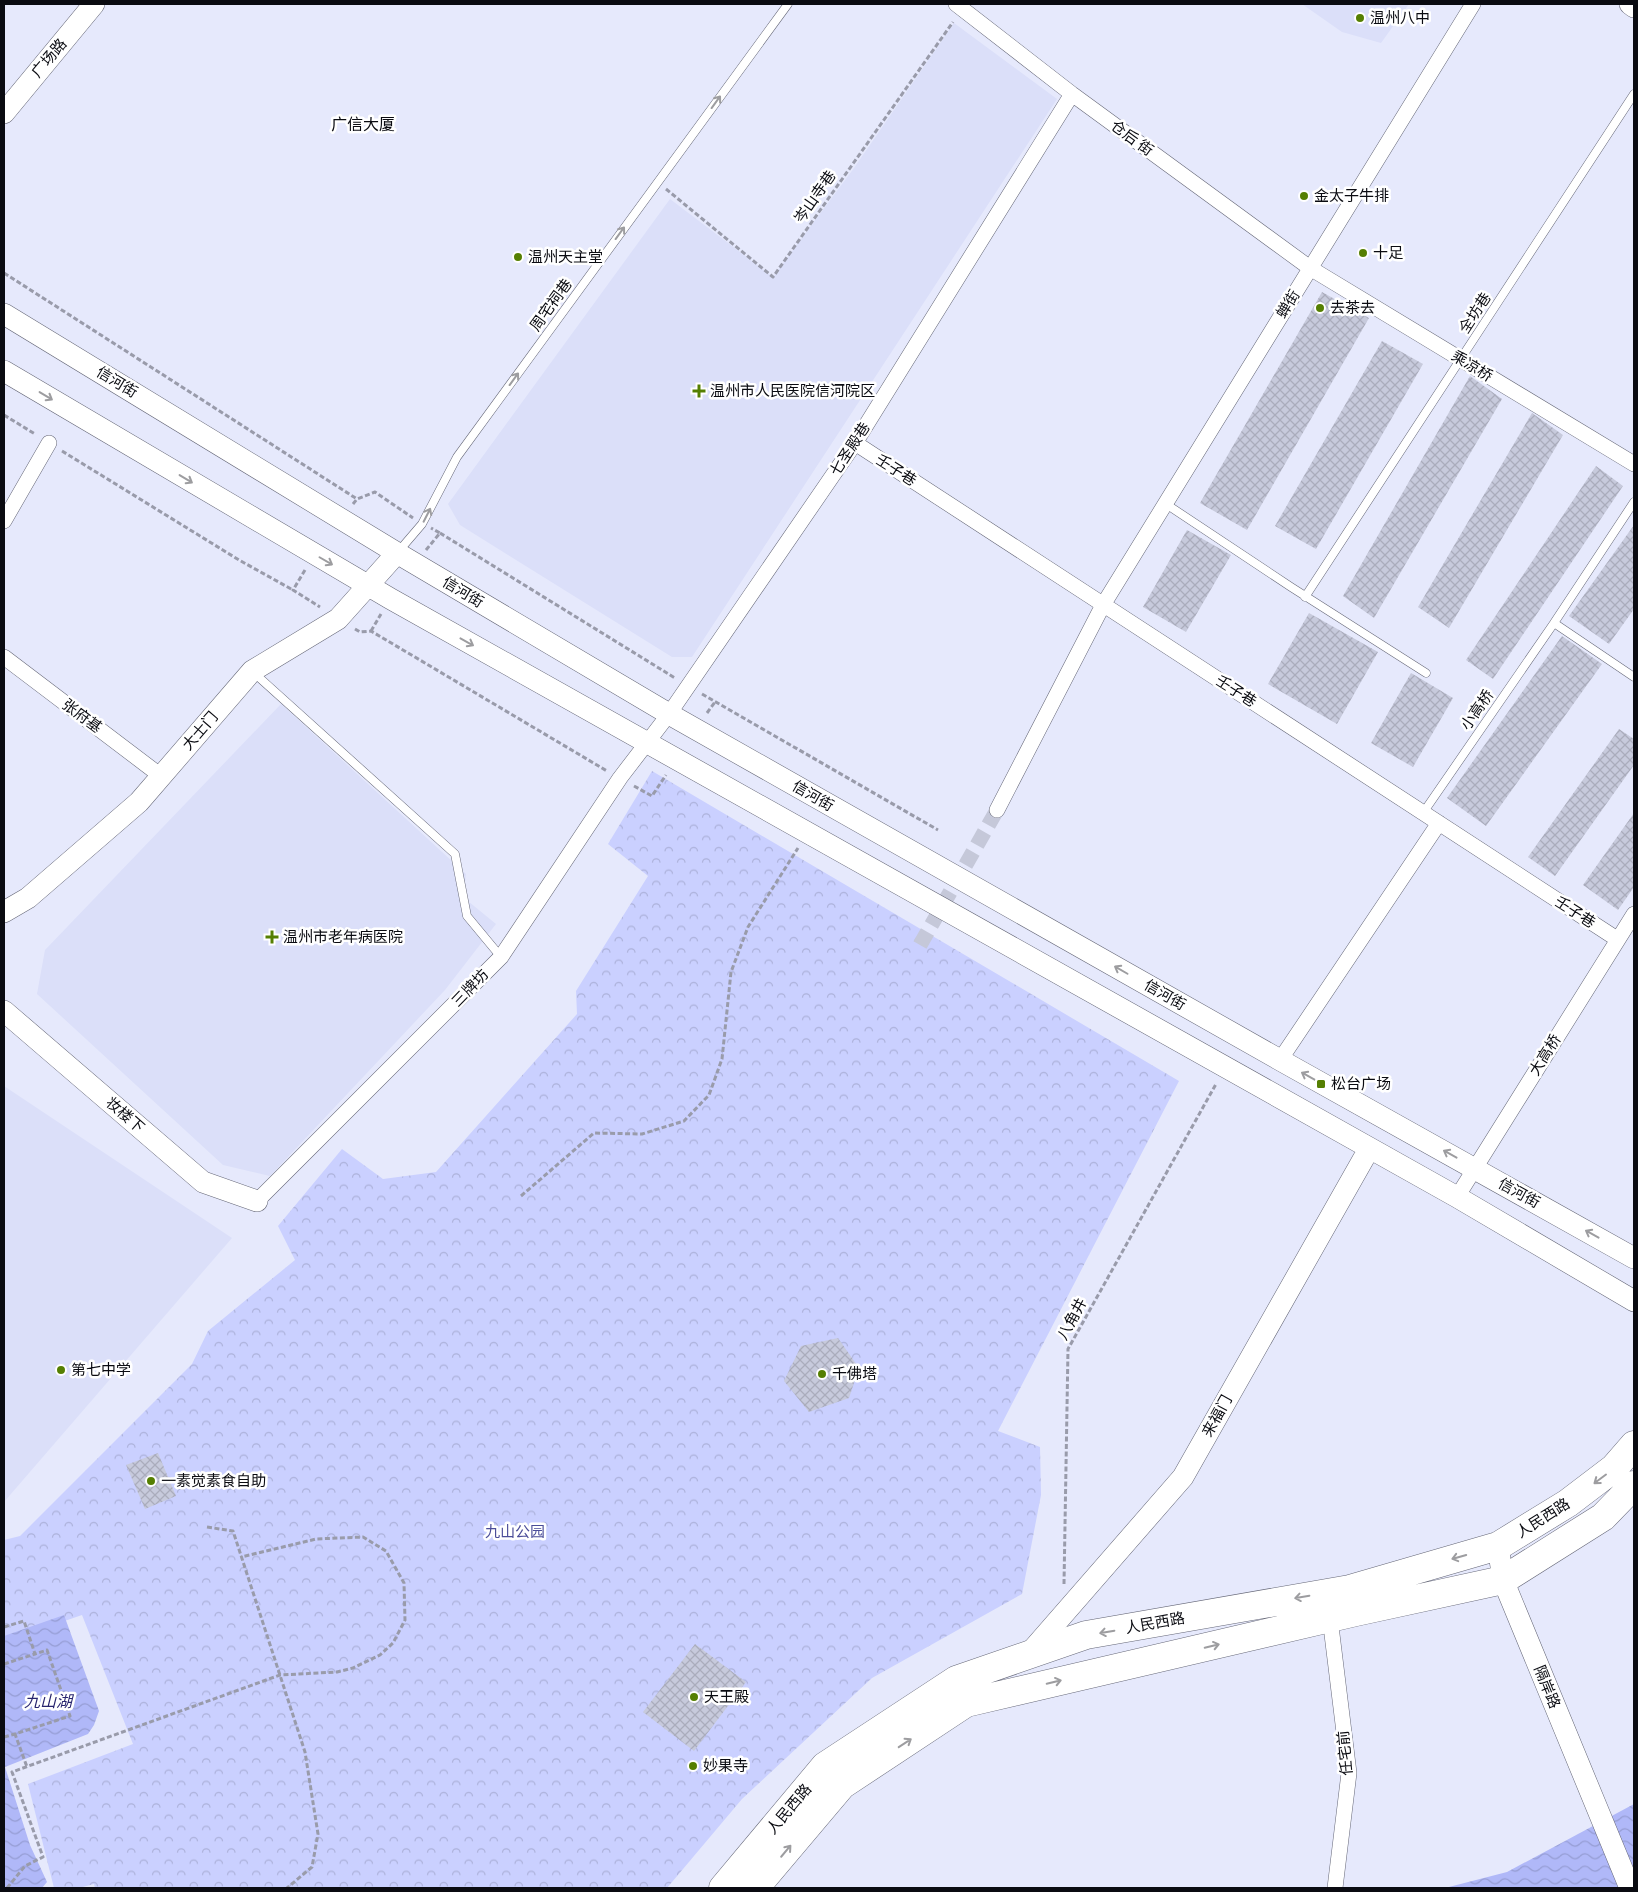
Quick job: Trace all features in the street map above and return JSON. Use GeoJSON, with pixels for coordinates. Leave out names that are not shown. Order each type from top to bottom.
{"type":"FeatureCollection","features":[{"type":"Feature","properties":{"kind":"highway","name":"人民西路"},"geometry":{"type":"LineString","coordinates":[[723,1888],[825,1766],[956,1680],[1086,1635],[1350,1589],[1498,1546],[1583,1491],[1614,1468],[1634,1445]]}},
{"type":"Feature","properties":{"kind":"highway","name":"人民西路"},"geometry":{"type":"LineString","coordinates":[[755,1888],[842,1785],[966,1703],[1330,1618],[1503,1580],[1603,1516],[1634,1485]]}},
{"type":"Feature","properties":{"kind":"main road"},"geometry":{"type":"LineString","coordinates":[[1630,4],[1634,7]]}},
{"type":"Feature","properties":{"kind":"main road","name":"广场路"},"geometry":{"type":"LineString","coordinates":[[4,113],[92,5]]}},
{"type":"Feature","properties":{"kind":"main road","name":"信河街"},"geometry":{"type":"LineString","coordinates":[[4,314],[397,553],[669,714],[1634,1258]]}},
{"type":"Feature","properties":{"kind":"main road"},"geometry":{"type":"LineString","coordinates":[[4,372],[368,586],[806,834],[1457,1197],[1634,1301]]}},
{"type":"Feature","properties":{"kind":"main road","name":"大士门"},"geometry":{"type":"LineString","coordinates":[[4,912],[28,898],[139,802],[252,671],[338,619],[397,553]]}},
{"type":"Feature","properties":{"kind":"main road","name":"妆楼下"},"geometry":{"type":"LineString","coordinates":[[4,1011],[203,1182],[257,1201]]}},
{"type":"Feature","properties":{"kind":"main road","name":"来福门"},"geometry":{"type":"LineString","coordinates":[[1027,1656],[1183,1477],[1369,1149]]}},
{"type":"Feature","properties":{"kind":"main road","name":"隔岸路"},"geometry":{"type":"LineString","coordinates":[[1498,1546],[1503,1580],[1630,1888]]}},
{"type":"Feature","properties":{"kind":"street","name":"蝉街"},"geometry":{"type":"LineString","coordinates":[[997,810],[1103,605],[1473,4]]}},
{"type":"Feature","properties":{"kind":"street","name":"仓后 街"},"geometry":{"type":"LineString","coordinates":[[959,6],[1072,94],[1310,268]]}},
{"type":"Feature","properties":{"kind":"street","name":"七圣殿巷"},"geometry":{"type":"LineString","coordinates":[[646,744],[669,714],[855,443],[1072,94]]}},
{"type":"Feature","properties":{"kind":"street","name":"乘凉桥"},"geometry":{"type":"LineString","coordinates":[[1310,268],[1634,464]]}},
{"type":"Feature","properties":{"kind":"street"},"geometry":{"type":"LineString","coordinates":[[4,521],[49,442]]}},
{"type":"Feature","properties":{"kind":"street","name":"壬子巷"},"geometry":{"type":"LineString","coordinates":[[855,443],[1617,939]]}},
{"type":"Feature","properties":{"kind":"street","name":"张府基"},"geometry":{"type":"LineString","coordinates":[[4,657],[161,776]]}},
{"type":"Feature","properties":{"kind":"street","name":"三牌坊"},"geometry":{"type":"LineString","coordinates":[[257,1201],[501,957],[620,778],[646,744]]}},
{"type":"Feature","properties":{"kind":"street"},"geometry":{"type":"LineString","coordinates":[[1280,1060],[1440,823]]}},
{"type":"Feature","properties":{"kind":"street","name":"大高桥"},"geometry":{"type":"LineString","coordinates":[[1457,1197],[1634,914]]}},
{"type":"Feature","properties":{"kind":"street","name":"任宅前"},"geometry":{"type":"LineString","coordinates":[[1330,1618],[1349,1773],[1335,1888]]}},
{"type":"Feature","properties":{"kind":"lane","name":"周宅祠巷"},"geometry":{"type":"LineString","coordinates":[[397,553],[422,524],[457,457],[788,4]]}},
{"type":"Feature","properties":{"kind":"lane","name":"全坊巷"},"geometry":{"type":"LineString","coordinates":[[1305,597],[1634,94]]}},
{"type":"Feature","properties":{"kind":"lane","name":"小高桥"},"geometry":{"type":"LineString","coordinates":[[1423,813],[1554,623],[1634,502]]}},
{"type":"Feature","properties":{"kind":"lane"},"geometry":{"type":"LineString","coordinates":[[1166,504],[1305,597],[1426,673]]}},
{"type":"Feature","properties":{"kind":"lane"},"geometry":{"type":"LineString","coordinates":[[1554,623],[1634,677]]}},
{"type":"Feature","properties":{"kind":"lane"},"geometry":{"type":"LineString","coordinates":[[252,671],[455,854],[467,916],[501,957]]}},
{"type":"Feature","properties":{"kind":"path","name":"岑山寺巷"},"geometry":{"type":"LineString","coordinates":[[658,182],[773,277],[959,6]]}},
{"type":"Feature","properties":{"kind":"path"},"geometry":{"type":"LineString","coordinates":[[4,273],[357,499]]}},
{"type":"Feature","properties":{"kind":"path"},"geometry":{"type":"LineString","coordinates":[[4,415],[239,560],[293,590]]}},
{"type":"Feature","properties":{"kind":"path"},"geometry":{"type":"LineString","coordinates":[[371,631],[652,796]]}},
{"type":"Feature","properties":{"kind":"path"},"geometry":{"type":"LineString","coordinates":[[522,1196],[594,1133],[642,1134],[684,1121],[709,1095],[722,1059],[731,972],[748,928],[806,834]]}},
{"type":"Feature","properties":{"kind":"path","name":"八角井"},"geometry":{"type":"LineString","coordinates":[[1063,1614],[1068,1349],[1224,1068]]}},
{"type":"Feature","properties":{"kind":"path"},"geometry":{"type":"LineString","coordinates":[[207,1527],[232,1531],[304,1752],[318,1834],[312,1867],[287,1888]]}},
{"type":"Feature","properties":{"kind":"path"},"geometry":{"type":"LineString","coordinates":[[7,1888],[25,1866],[43,1857],[12,1772],[280,1675],[336,1672],[353,1668],[380,1655],[393,1643],[405,1620],[404,1583],[386,1551],[363,1537],[316,1539],[241,1557]]}},
{"type":"Feature","properties":{"kind":"path"},"geometry":{"type":"LineString","coordinates":[[4,1627],[24,1621],[35,1654]]}},
{"type":"Feature","properties":{"kind":"path"},"geometry":{"type":"LineString","coordinates":[[4,1664],[48,1650],[70,1716],[4,1738]]}},
{"type":"Feature","properties":{"kind":"path"},"geometry":{"type":"LineString","coordinates":[[15,1734],[26,1767]]}},
{"type":"Feature","properties":{"kind":"shaded area","name":"温州八中"},"geometry":{"type":"Polygon","coordinates":[[[1302,4],[1409,4],[1381,43],[1342,32],[1302,4]]]}},
{"type":"Feature","properties":{"kind":"shaded area","name":"温州市人民医院信河院区"},"geometry":{"type":"Polygon","coordinates":[[[954,23],[1057,99],[692,657],[672,657],[460,525],[448,504],[670,199],[773,277],[854,168],[954,23]]]}},
{"type":"Feature","properties":{"kind":"shaded area","name":"温州市老年病医院"},"geometry":{"type":"Polygon","coordinates":[[[281,704],[466,874],[463,897],[496,924],[445,990],[270,1176],[223,1165],[37,994],[45,950],[281,704]]]}},
{"type":"Feature","properties":{"kind":"shaded area","name":"第七中学"},"geometry":{"type":"Polygon","coordinates":[[[4,1086],[232,1238],[4,1502],[4,1086]]]}},
{"type":"Feature","properties":{"kind":"green space","name":"九山公园"},"geometry":{"type":"Polygon","coordinates":[[[652,771],[1179,1081],[998,1431],[1040,1447],[1041,1495],[1022,1594],[872,1678],[742,1799],[667,1888],[95,1888],[94,1884],[79,1888],[54,1888],[28,1784],[133,1744],[82,1615],[4,1642],[4,1540],[20,1536],[192,1364],[208,1331],[295,1260],[278,1226],[342,1149],[383,1179],[436,1172],[577,1014],[576,991],[648,876],[608,844],[652,771]]]}},
{"type":"Feature","properties":{"kind":"water","name":"九山湖"},"geometry":{"type":"Polygon","coordinates":[[[64,1615],[99,1711],[94,1725],[88,1734],[5,1767],[30,1845],[47,1882],[42,1888],[4,1888],[4,1636],[64,1615]]]}},
{"type":"Feature","properties":{"kind":"water"},"geometry":{"type":"Polygon","coordinates":[[[1634,1804],[1634,1888],[1445,1888],[1507,1872],[1634,1804]]]}},
{"type":"Feature","properties":{"kind":"building"},"geometry":{"type":"Polygon","coordinates":[[[1322,292],[1369,318],[1247,530],[1200,503],[1322,292]]]}},
{"type":"Feature","properties":{"kind":"building"},"geometry":{"type":"Polygon","coordinates":[[[1382,341],[1423,364],[1316,549],[1275,526],[1382,341]]]}},
{"type":"Feature","properties":{"kind":"building"},"geometry":{"type":"Polygon","coordinates":[[[1470,376],[1502,399],[1374,618],[1343,596],[1470,376]]]}},
{"type":"Feature","properties":{"kind":"building"},"geometry":{"type":"Polygon","coordinates":[[[1532,413],[1563,435],[1449,628],[1418,607],[1532,413]]]}},
{"type":"Feature","properties":{"kind":"building"},"geometry":{"type":"Polygon","coordinates":[[[1596,466],[1623,486],[1493,679],[1466,660],[1596,466]]]}},
{"type":"Feature","properties":{"kind":"building"},"geometry":{"type":"Polygon","coordinates":[[[1634,525],[1634,609],[1609,644],[1569,616],[1634,525]]]}},
{"type":"Feature","properties":{"kind":"building"},"geometry":{"type":"Polygon","coordinates":[[[1187,530],[1231,555],[1186,632],[1143,607],[1187,530]]]}},
{"type":"Feature","properties":{"kind":"building"},"geometry":{"type":"Polygon","coordinates":[[[1309,613],[1378,652],[1337,724],[1268,684],[1309,613]]]}},
{"type":"Feature","properties":{"kind":"building"},"geometry":{"type":"Polygon","coordinates":[[[1562,636],[1602,664],[1486,826],[1447,798],[1562,636]]]}},
{"type":"Feature","properties":{"kind":"building"},"geometry":{"type":"Polygon","coordinates":[[[1411,673],[1453,698],[1413,767],[1371,743],[1411,673]]]}},
{"type":"Feature","properties":{"kind":"building"},"geometry":{"type":"Polygon","coordinates":[[[1619,729],[1634,739],[1634,765],[1555,876],[1528,857],[1619,729]]]}},
{"type":"Feature","properties":{"kind":"building"},"geometry":{"type":"Polygon","coordinates":[[[1634,813],[1634,887],[1618,910],[1583,885],[1634,813]]]}},
{"type":"Feature","properties":{"kind":"building","name":"千佛塔"},"geometry":{"type":"Polygon","coordinates":[[[838,1338],[859,1368],[849,1398],[809,1412],[784,1381],[801,1346],[838,1338]]]}},
{"type":"Feature","properties":{"kind":"building","name":"一素觉素食自助"},"geometry":{"type":"Polygon","coordinates":[[[158,1453],[176,1496],[145,1509],[126,1465],[158,1453]]]}},
{"type":"Feature","properties":{"kind":"building","name":"天王殿"},"geometry":{"type":"Polygon","coordinates":[[[695,1644],[746,1682],[694,1751],[643,1712],[695,1644]]]}},
{"type":"Feature","properties":{"kind":"tunnel"},"geometry":{"type":"LineString","coordinates":[[920,945],[997,810]]}},
{"type":"Feature","properties":{"kind":"place","name":"温州八中"},"geometry":{"type":"Point","coordinates":[1360,18]}},
{"type":"Feature","properties":{"kind":"place","name":"金太子牛排"},"geometry":{"type":"Point","coordinates":[1304,196]}},
{"type":"Feature","properties":{"kind":"place","name":"十足"},"geometry":{"type":"Point","coordinates":[1363,253]}},
{"type":"Feature","properties":{"kind":"place","name":"温州天主堂"},"geometry":{"type":"Point","coordinates":[518,257]}},
{"type":"Feature","properties":{"kind":"place","name":"去茶去"},"geometry":{"type":"Point","coordinates":[1320,308]}},
{"type":"Feature","properties":{"kind":"place","name":"温州市人民医院信河院区"},"geometry":{"type":"Point","coordinates":[699,391]}},
{"type":"Feature","properties":{"kind":"place","name":"温州市老年病医院"},"geometry":{"type":"Point","coordinates":[272,937]}},
{"type":"Feature","properties":{"kind":"place","name":"松台广场"},"geometry":{"type":"Point","coordinates":[1321,1084]}},
{"type":"Feature","properties":{"kind":"place","name":"第七中学"},"geometry":{"type":"Point","coordinates":[61,1370]}},
{"type":"Feature","properties":{"kind":"place","name":"千佛塔"},"geometry":{"type":"Point","coordinates":[822,1374]}},
{"type":"Feature","properties":{"kind":"place","name":"一素觉素食自助"},"geometry":{"type":"Point","coordinates":[151,1481]}},
{"type":"Feature","properties":{"kind":"place","name":"天王殿"},"geometry":{"type":"Point","coordinates":[694,1697]}},
{"type":"Feature","properties":{"kind":"place","name":"妙果寺"},"geometry":{"type":"Point","coordinates":[693,1766]}},
{"type":"Feature","properties":{"kind":"district","name":"广信大厦"},"geometry":{"type":"Point","coordinates":[363,124]}}]}
